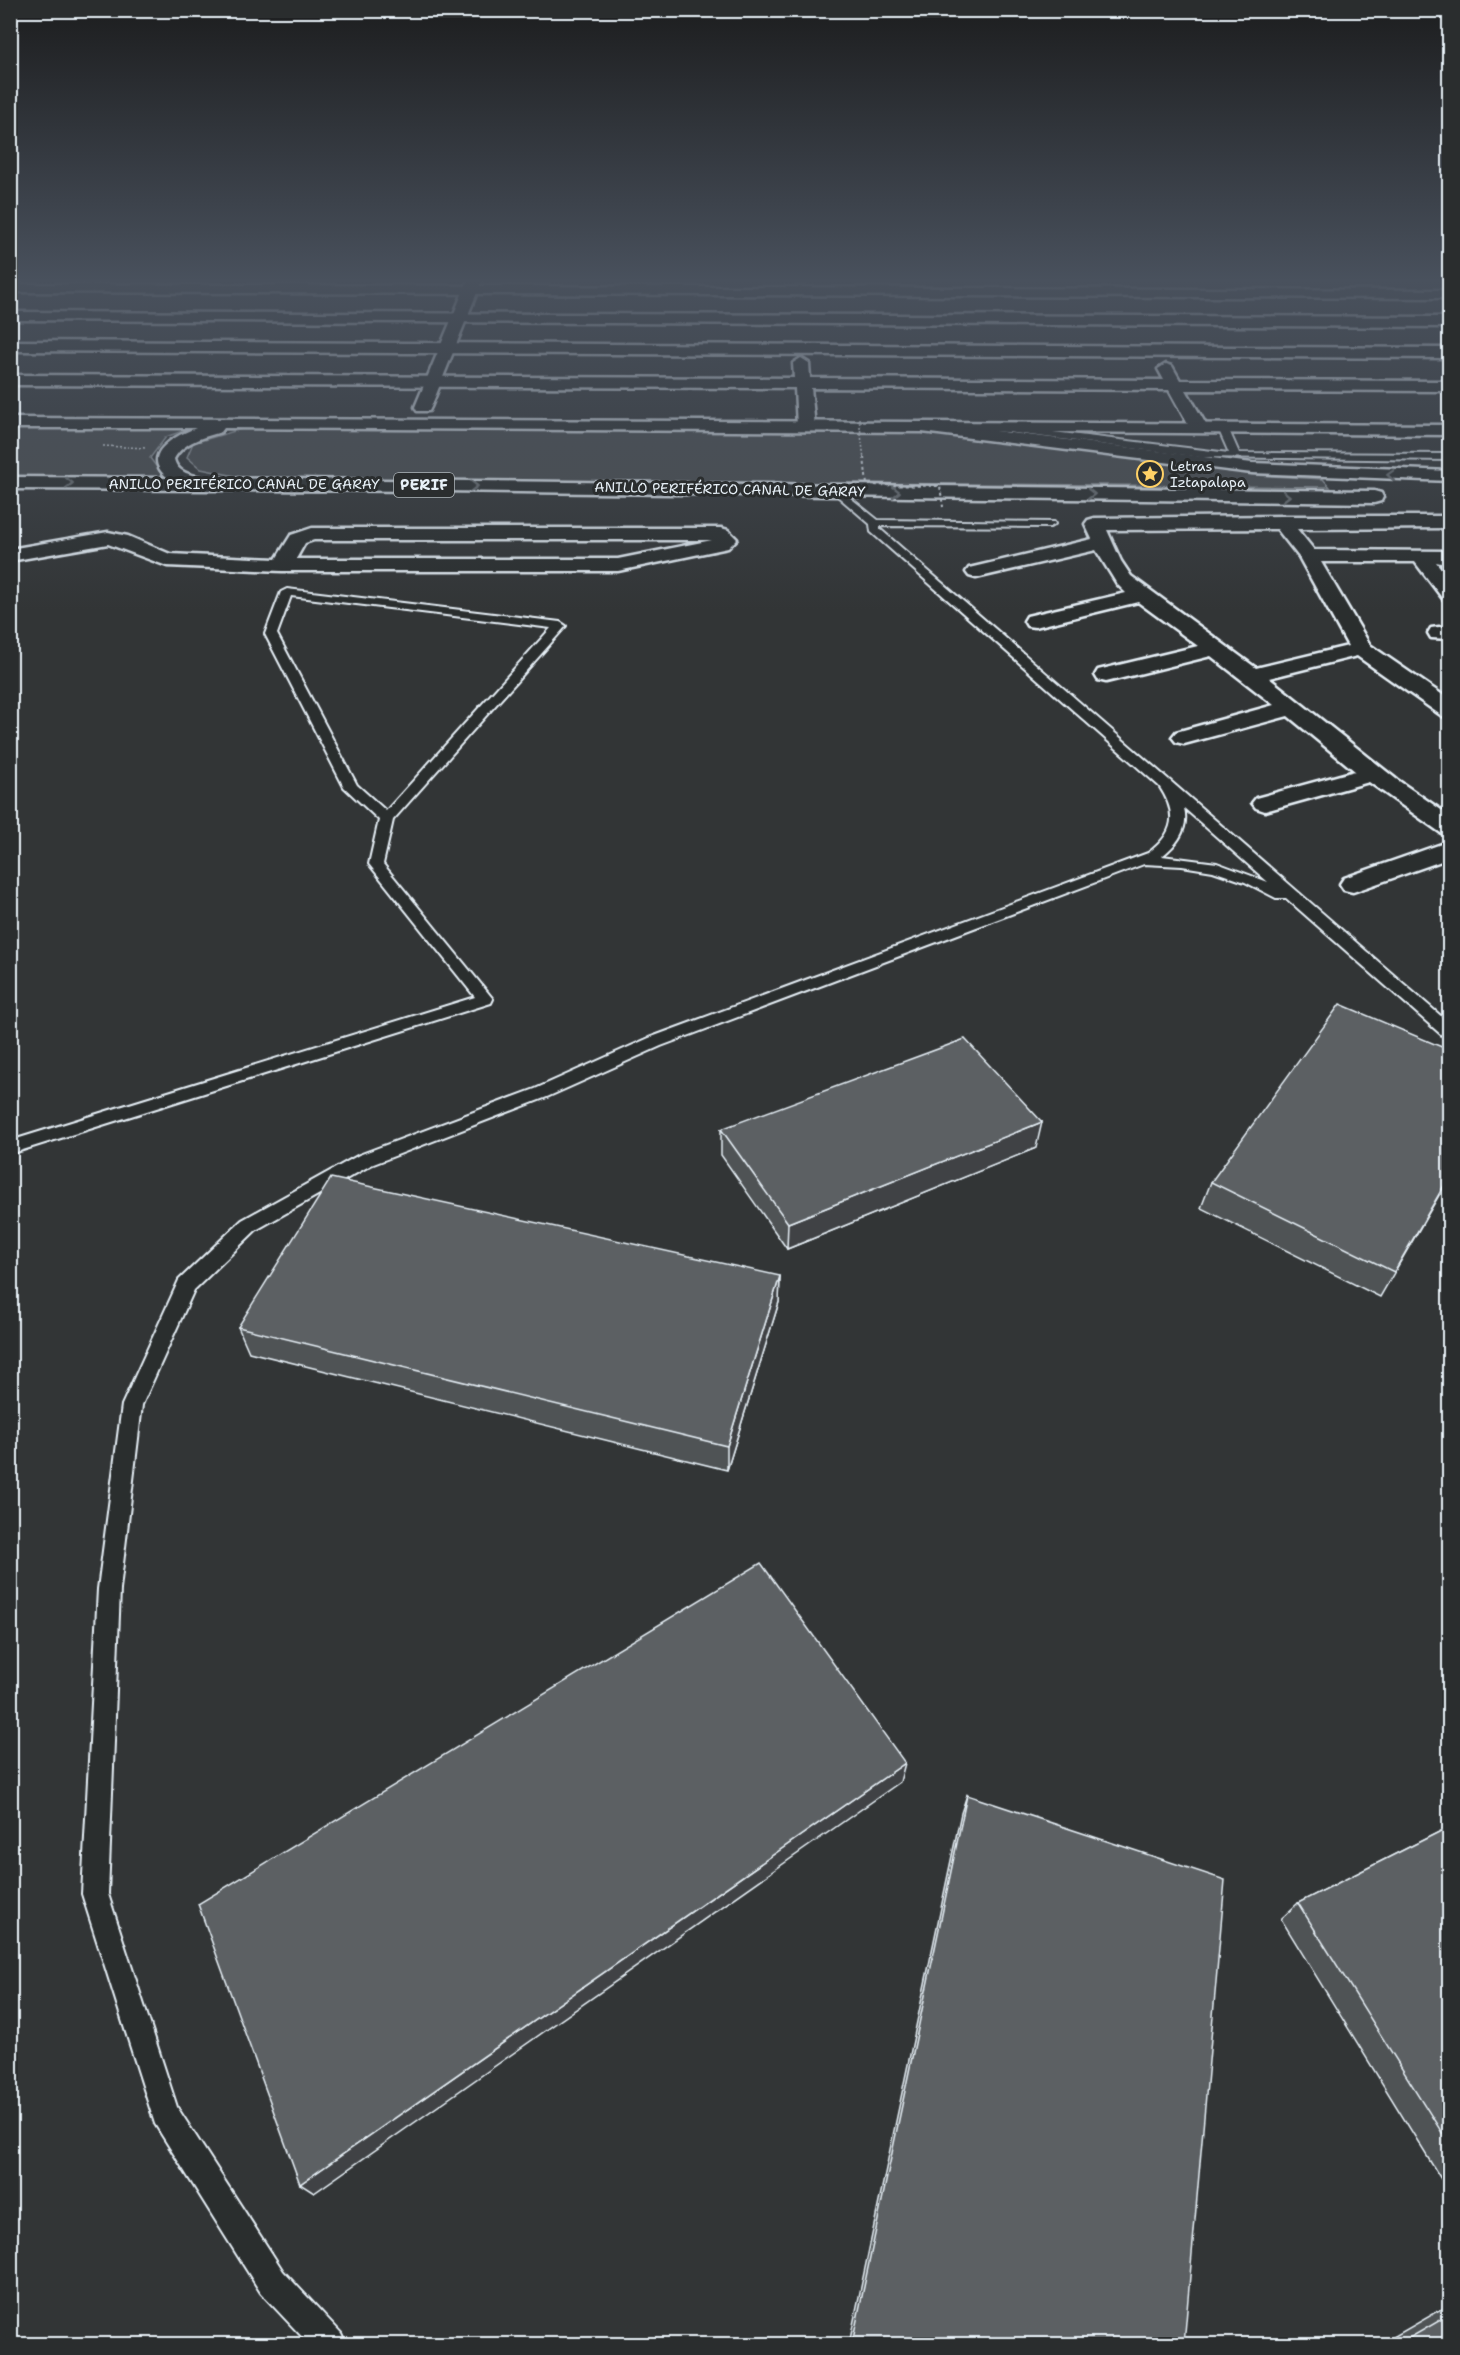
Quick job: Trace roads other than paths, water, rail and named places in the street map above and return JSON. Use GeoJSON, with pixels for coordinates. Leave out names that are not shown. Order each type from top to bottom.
{"type":"FeatureCollection","features":[{"type":"Feature","properties":{"kind":"main road"},"geometry":{"type":"LineString","coordinates":[[51,396],[56,390]]}},
{"type":"Feature","properties":{"kind":"main road"},"geometry":{"type":"LineString","coordinates":[[423,407],[431,390]]}},
{"type":"Feature","properties":{"kind":"main road"},"geometry":{"type":"LineString","coordinates":[[803,390],[806,426]]}},
{"type":"Feature","properties":{"kind":"main road"},"geometry":{"type":"LineString","coordinates":[[1178,390],[1199,428]]}},
{"type":"Feature","properties":{"kind":"main road"},"geometry":{"type":"LineString","coordinates":[[10,423],[1449,430]]}},
{"type":"Feature","properties":{"kind":"main road"},"geometry":{"type":"LineString","coordinates":[[203,483],[182,478],[169,469],[165,459],[171,448],[186,438],[208,430],[262,423]]}},
{"type":"Feature","properties":{"kind":"main road"},"geometry":{"type":"LineString","coordinates":[[922,427],[1252,468],[1332,474],[1449,476]]}},
{"type":"Feature","properties":{"kind":"main road","name":"ANILLO PERIFÉRICO CANAL DE GARAY"},"geometry":{"type":"LineString","coordinates":[[10,483],[203,483],[1391,497]]}},
{"type":"Feature","properties":{"kind":"main road"},"geometry":{"type":"LineString","coordinates":[[1282,522],[1308,556],[1361,649],[1449,711]]}},
{"type":"Feature","properties":{"kind":"main road"},"geometry":{"type":"LineString","coordinates":[[1449,522],[1095,524],[1102,543],[1124,580],[1449,828]]}},
{"type":"Feature","properties":{"kind":"main road"},"geometry":{"type":"LineString","coordinates":[[10,555],[108,538],[121,540],[167,560],[282,565],[618,565],[721,544],[727,539],[721,534],[312,534],[298,539],[282,565]]}},
{"type":"Feature","properties":{"kind":"main road"},"geometry":{"type":"LineString","coordinates":[[976,572],[1102,543]]}},
{"type":"Feature","properties":{"kind":"main road"},"geometry":{"type":"LineString","coordinates":[[1308,556],[1444,556],[1449,559]]}},
{"type":"Feature","properties":{"kind":"main road"},"geometry":{"type":"LineString","coordinates":[[1421,556],[1449,594]]}},
{"type":"Feature","properties":{"kind":"main road"},"geometry":{"type":"LineString","coordinates":[[1035,621],[1142,595]]}},
{"type":"Feature","properties":{"kind":"main road"},"geometry":{"type":"LineString","coordinates":[[1106,675],[1213,649]]}},
{"type":"Feature","properties":{"kind":"main road"},"geometry":{"type":"LineString","coordinates":[[1252,676],[1361,649]]}},
{"type":"Feature","properties":{"kind":"main road"},"geometry":{"type":"LineString","coordinates":[[1426,695],[1449,695]]}},
{"type":"Feature","properties":{"kind":"main road"},"geometry":{"type":"LineString","coordinates":[[1184,737],[1291,708]]}},
{"type":"Feature","properties":{"kind":"main road"},"geometry":{"type":"LineString","coordinates":[[1265,803],[1374,773]]}},
{"type":"Feature","properties":{"kind":"main road"},"geometry":{"type":"LineString","coordinates":[[1353,884],[1449,849]]}},
{"type":"Feature","properties":{"kind":"lane"},"geometry":{"type":"LineString","coordinates":[[995,428],[1235,456],[1449,457]]}},
{"type":"Feature","properties":{"kind":"lane"},"geometry":{"type":"LineString","coordinates":[[1222,428],[1235,456]]}},
{"type":"Feature","properties":{"kind":"lane"},"geometry":{"type":"LineString","coordinates":[[838,491],[875,523],[1050,524]]}},
{"type":"Feature","properties":{"kind":"lane"},"geometry":{"type":"LineString","coordinates":[[875,523],[875,530],[1449,1033]]}},
{"type":"Feature","properties":{"kind":"lane"},"geometry":{"type":"LineString","coordinates":[[10,1148],[485,999],[376,864],[386,819],[560,626],[287,592],[271,634],[351,787],[386,819]]}},
{"type":"Feature","properties":{"kind":"lane"},"geometry":{"type":"LineString","coordinates":[[330,2344],[272,2282],[165,2114],[95,1894],[109,1589],[132,1405],[186,1285],[249,1225],[365,1160],[541,1093],[655,1042],[1142,862],[1163,850],[1171,842],[1178,828],[1176,804],[1164,783]]}},
{"type":"Feature","properties":{"kind":"lane"},"geometry":{"type":"LineString","coordinates":[[1142,862],[1182,861],[1230,872],[1273,890],[1321,920]]}},
{"type":"Feature","properties":{"kind":"place","name":"Letras Iztapalapa"},"geometry":{"type":"Point","coordinates":[1150,474]}}]}
